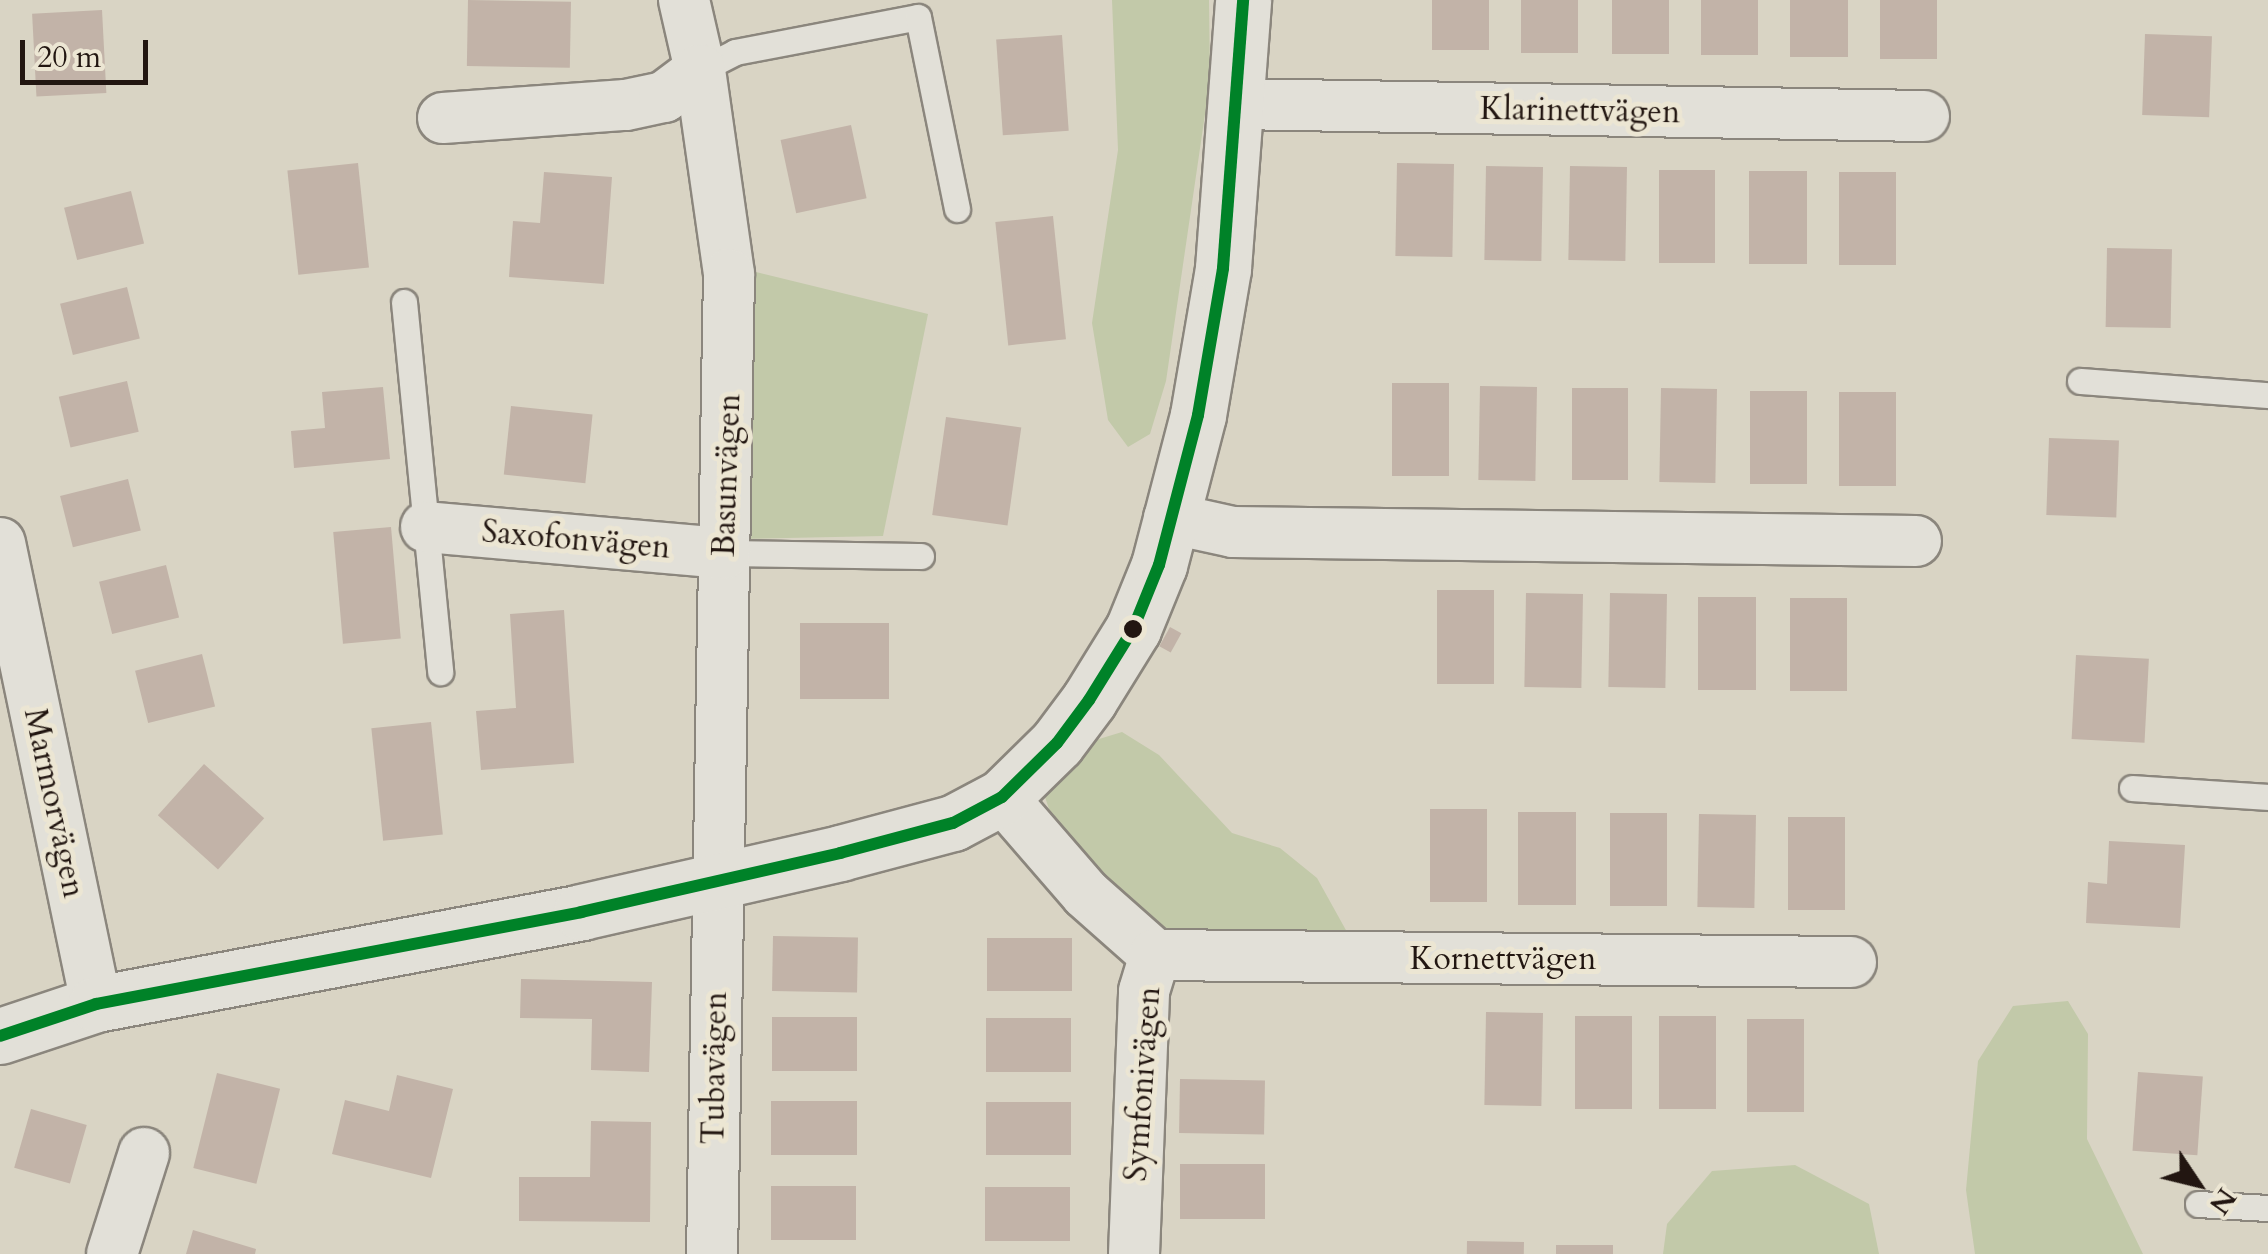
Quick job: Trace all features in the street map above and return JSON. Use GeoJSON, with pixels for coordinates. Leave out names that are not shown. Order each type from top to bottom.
{"type":"FeatureCollection","features":[{"type":"Feature","properties":{"kind":"street","name":"Basunvägen"},"geometry":{"type":"LineString","coordinates":[[684,0],[700,70],[729,274],[716,810],[718,881]]}},
{"type":"Feature","properties":{"kind":"street"},"geometry":{"type":"LineString","coordinates":[[0,1036],[96,1004],[224,983],[718,881],[952,824],[1002,797],[1057,743],[1133,629],[1159,565],[1198,414],[1222,268],[1243,0]]}},
{"type":"Feature","properties":{"kind":"street"},"geometry":{"type":"LineString","coordinates":[[443,118],[626,106],[664,97],[700,70]]}},
{"type":"Feature","properties":{"kind":"street","name":"Klarinettvägen"},"geometry":{"type":"LineString","coordinates":[[1236,104],[1924,116]]}},
{"type":"Feature","properties":{"kind":"street"},"geometry":{"type":"LineString","coordinates":[[1169,518],[1233,532],[1916,541]]}},
{"type":"Feature","properties":{"kind":"street","name":"Saxofonvägen"},"geometry":{"type":"LineString","coordinates":[[426,527],[725,554]]}},
{"type":"Feature","properties":{"kind":"street","name":"Marmorvägen"},"geometry":{"type":"LineString","coordinates":[[0,543],[96,1004]]}},
{"type":"Feature","properties":{"kind":"street","name":"Symfonivägen"},"geometry":{"type":"LineString","coordinates":[[1002,797],[1086,894],[1155,955],[1144,992],[1134,1254]]}},
{"type":"Feature","properties":{"kind":"street","name":"Tubavägen"},"geometry":{"type":"LineString","coordinates":[[712,1254],[718,881]]}},
{"type":"Feature","properties":{"kind":"street","name":"Kornettvägen"},"geometry":{"type":"LineString","coordinates":[[1155,955],[1851,962]]}},
{"type":"Feature","properties":{"kind":"street"},"geometry":{"type":"LineString","coordinates":[[112,1254],[144,1153]]}},
{"type":"Feature","properties":{"kind":"lane"},"geometry":{"type":"LineString","coordinates":[[700,70],[735,52],[918,17],[957,209]]}},
{"type":"Feature","properties":{"kind":"lane"},"geometry":{"type":"LineString","coordinates":[[404,302],[440,672]]}},
{"type":"Feature","properties":{"kind":"lane"},"geometry":{"type":"LineString","coordinates":[[2080,381],[2268,396]]}},
{"type":"Feature","properties":{"kind":"lane"},"geometry":{"type":"LineString","coordinates":[[725,554],[921,556]]}},
{"type":"Feature","properties":{"kind":"lane"},"geometry":{"type":"LineString","coordinates":[[2132,788],[2268,797]]}},
{"type":"Feature","properties":{"kind":"lane"},"geometry":{"type":"LineString","coordinates":[[2198,1204],[2268,1208]]}},
{"type":"Feature","properties":{"kind":"green space"},"geometry":{"type":"Polygon","coordinates":[[[1112,0],[1209,0],[1210,80],[1166,381],[1150,434],[1128,447],[1108,420],[1092,323],[1118,150],[1112,0]]]}},
{"type":"Feature","properties":{"kind":"green space"},"geometry":{"type":"Polygon","coordinates":[[[756,272],[928,314],[883,536],[743,539],[756,272]]]}},
{"type":"Feature","properties":{"kind":"green space"},"geometry":{"type":"Polygon","coordinates":[[[1122,732],[1159,755],[1232,833],[1280,848],[1317,878],[1347,932],[1152,932],[1050,812],[1043,791],[1086,743],[1122,732]]]}},
{"type":"Feature","properties":{"kind":"green space"},"geometry":{"type":"Polygon","coordinates":[[[2068,1001],[2088,1034],[2087,1139],[2143,1254],[1975,1254],[1966,1190],[1978,1061],[2013,1006],[2068,1001]]]}},
{"type":"Feature","properties":{"kind":"green space"},"geometry":{"type":"Polygon","coordinates":[[[1795,1165],[1869,1204],[1879,1254],[1663,1254],[1667,1224],[1712,1171],[1795,1165]]]}},
{"type":"Feature","properties":{"kind":"building"},"geometry":{"type":"Polygon","coordinates":[[[468,0],[571,2],[570,68],[467,66],[468,0]]]}},
{"type":"Feature","properties":{"kind":"building"},"geometry":{"type":"Polygon","coordinates":[[[1432,0],[1489,0],[1489,50],[1432,50],[1432,0]]]}},
{"type":"Feature","properties":{"kind":"building"},"geometry":{"type":"Polygon","coordinates":[[[1521,0],[1578,0],[1578,53],[1521,53],[1521,0]]]}},
{"type":"Feature","properties":{"kind":"building"},"geometry":{"type":"Polygon","coordinates":[[[1612,0],[1669,0],[1669,54],[1612,54],[1612,0]]]}},
{"type":"Feature","properties":{"kind":"building"},"geometry":{"type":"Polygon","coordinates":[[[1701,0],[1758,0],[1758,55],[1701,55],[1701,0]]]}},
{"type":"Feature","properties":{"kind":"building"},"geometry":{"type":"Polygon","coordinates":[[[1790,0],[1848,0],[1848,57],[1790,57],[1790,0]]]}},
{"type":"Feature","properties":{"kind":"building"},"geometry":{"type":"Polygon","coordinates":[[[1880,0],[1937,0],[1937,59],[1880,59],[1880,0]]]}},
{"type":"Feature","properties":{"kind":"building"},"geometry":{"type":"Polygon","coordinates":[[[102,10],[106,93],[36,97],[32,14],[102,10]]]}},
{"type":"Feature","properties":{"kind":"building"},"geometry":{"type":"Polygon","coordinates":[[[2145,34],[2212,36],[2209,117],[2142,115],[2145,34]]]}},
{"type":"Feature","properties":{"kind":"building"},"geometry":{"type":"Polygon","coordinates":[[[1062,35],[1069,131],[1003,135],[996,40],[1062,35]]]}},
{"type":"Feature","properties":{"kind":"building"},"geometry":{"type":"Polygon","coordinates":[[[851,125],[867,198],[796,213],[781,140],[851,125]]]}},
{"type":"Feature","properties":{"kind":"building"},"geometry":{"type":"Polygon","coordinates":[[[358,163],[369,267],[298,275],[287,170],[358,163]]]}},
{"type":"Feature","properties":{"kind":"building"},"geometry":{"type":"Polygon","coordinates":[[[1397,163],[1454,164],[1452,257],[1395,256],[1397,163]]]}},
{"type":"Feature","properties":{"kind":"building"},"geometry":{"type":"Polygon","coordinates":[[[1486,166],[1543,167],[1541,261],[1484,260],[1486,166]]]}},
{"type":"Feature","properties":{"kind":"building"},"geometry":{"type":"Polygon","coordinates":[[[1570,166],[1627,167],[1625,261],[1568,260],[1570,166]]]}},
{"type":"Feature","properties":{"kind":"building"},"geometry":{"type":"Polygon","coordinates":[[[1659,170],[1715,170],[1715,263],[1659,263],[1659,170]]]}},
{"type":"Feature","properties":{"kind":"building"},"geometry":{"type":"Polygon","coordinates":[[[1749,171],[1807,171],[1807,264],[1749,264],[1749,171]]]}},
{"type":"Feature","properties":{"kind":"building"},"geometry":{"type":"Polygon","coordinates":[[[544,172],[612,177],[604,284],[509,277],[513,221],[540,223],[544,172]]]}},
{"type":"Feature","properties":{"kind":"building"},"geometry":{"type":"Polygon","coordinates":[[[1839,172],[1896,172],[1896,265],[1839,265],[1839,172]]]}},
{"type":"Feature","properties":{"kind":"building"},"geometry":{"type":"Polygon","coordinates":[[[131,191],[144,243],[77,260],[64,208],[131,191]]]}},
{"type":"Feature","properties":{"kind":"building"},"geometry":{"type":"Polygon","coordinates":[[[1053,216],[1066,339],[1008,345],[995,222],[1053,216]]]}},
{"type":"Feature","properties":{"kind":"building"},"geometry":{"type":"Polygon","coordinates":[[[2107,248],[2172,249],[2171,328],[2106,327],[2107,248]]]}},
{"type":"Feature","properties":{"kind":"building"},"geometry":{"type":"Polygon","coordinates":[[[127,287],[140,338],[73,355],[60,304],[127,287]]]}},
{"type":"Feature","properties":{"kind":"building"},"geometry":{"type":"Polygon","coordinates":[[[127,381],[139,432],[70,447],[59,397],[127,381]]]}},
{"type":"Feature","properties":{"kind":"building"},"geometry":{"type":"Polygon","coordinates":[[[1392,383],[1449,383],[1449,476],[1392,476],[1392,383]]]}},
{"type":"Feature","properties":{"kind":"building"},"geometry":{"type":"Polygon","coordinates":[[[1480,386],[1537,387],[1535,481],[1478,480],[1480,386]]]}},
{"type":"Feature","properties":{"kind":"building"},"geometry":{"type":"Polygon","coordinates":[[[383,387],[390,459],[294,468],[291,431],[325,428],[322,392],[383,387]]]}},
{"type":"Feature","properties":{"kind":"building"},"geometry":{"type":"Polygon","coordinates":[[[1572,388],[1628,388],[1628,480],[1572,480],[1572,388]]]}},
{"type":"Feature","properties":{"kind":"building"},"geometry":{"type":"Polygon","coordinates":[[[1661,388],[1717,389],[1715,483],[1659,482],[1661,388]]]}},
{"type":"Feature","properties":{"kind":"building"},"geometry":{"type":"Polygon","coordinates":[[[1750,391],[1807,391],[1807,484],[1750,484],[1750,391]]]}},
{"type":"Feature","properties":{"kind":"building"},"geometry":{"type":"Polygon","coordinates":[[[1839,392],[1896,392],[1896,486],[1839,486],[1839,392]]]}},
{"type":"Feature","properties":{"kind":"building"},"geometry":{"type":"Polygon","coordinates":[[[511,406],[593,415],[585,483],[504,475],[511,406]]]}},
{"type":"Feature","properties":{"kind":"building"},"geometry":{"type":"Polygon","coordinates":[[[946,417],[1021,428],[1007,526],[932,515],[946,417]]]}},
{"type":"Feature","properties":{"kind":"building"},"geometry":{"type":"Polygon","coordinates":[[[2049,438],[2119,440],[2116,517],[2046,515],[2049,438]]]}},
{"type":"Feature","properties":{"kind":"building"},"geometry":{"type":"Polygon","coordinates":[[[128,479],[141,530],[73,547],[60,496],[128,479]]]}},
{"type":"Feature","properties":{"kind":"building"},"geometry":{"type":"Polygon","coordinates":[[[391,527],[401,639],[343,644],[333,532],[391,527]]]}},
{"type":"Feature","properties":{"kind":"building"},"geometry":{"type":"Polygon","coordinates":[[[166,565],[179,617],[112,634],[99,582],[166,565]]]}},
{"type":"Feature","properties":{"kind":"building"},"geometry":{"type":"Polygon","coordinates":[[[1437,590],[1494,590],[1494,684],[1437,684],[1437,590]]]}},
{"type":"Feature","properties":{"kind":"building"},"geometry":{"type":"Polygon","coordinates":[[[1526,593],[1583,594],[1581,688],[1524,687],[1526,593]]]}},
{"type":"Feature","properties":{"kind":"building"},"geometry":{"type":"Polygon","coordinates":[[[1610,593],[1667,594],[1665,688],[1608,687],[1610,593]]]}},
{"type":"Feature","properties":{"kind":"building"},"geometry":{"type":"Polygon","coordinates":[[[1698,597],[1756,597],[1756,690],[1698,690],[1698,597]]]}},
{"type":"Feature","properties":{"kind":"building"},"geometry":{"type":"Polygon","coordinates":[[[1790,598],[1847,598],[1847,691],[1790,691],[1790,598]]]}},
{"type":"Feature","properties":{"kind":"building"},"geometry":{"type":"Polygon","coordinates":[[[564,610],[574,763],[481,770],[476,711],[516,708],[510,614],[564,610]]]}},
{"type":"Feature","properties":{"kind":"building"},"geometry":{"type":"Polygon","coordinates":[[[800,623],[889,623],[889,699],[800,699],[800,623]]]}},
{"type":"Feature","properties":{"kind":"building"},"geometry":{"type":"Polygon","coordinates":[[[1170,627],[1181,633],[1171,653],[1159,646],[1170,627]]]}},
{"type":"Feature","properties":{"kind":"building"},"geometry":{"type":"Polygon","coordinates":[[[202,654],[215,706],[148,723],[135,671],[202,654]]]}},
{"type":"Feature","properties":{"kind":"building"},"geometry":{"type":"Polygon","coordinates":[[[2076,655],[2149,659],[2145,743],[2072,739],[2076,655]]]}},
{"type":"Feature","properties":{"kind":"building"},"geometry":{"type":"Polygon","coordinates":[[[431,722],[443,834],[383,841],[371,728],[431,722]]]}},
{"type":"Feature","properties":{"kind":"building"},"geometry":{"type":"Polygon","coordinates":[[[204,764],[264,818],[218,869],[158,815],[204,764]]]}},
{"type":"Feature","properties":{"kind":"building"},"geometry":{"type":"Polygon","coordinates":[[[1430,809],[1487,809],[1487,902],[1430,902],[1430,809]]]}},
{"type":"Feature","properties":{"kind":"building"},"geometry":{"type":"Polygon","coordinates":[[[1518,812],[1576,812],[1576,905],[1518,905],[1518,812]]]}},
{"type":"Feature","properties":{"kind":"building"},"geometry":{"type":"Polygon","coordinates":[[[1610,813],[1667,813],[1667,906],[1610,906],[1610,813]]]}},
{"type":"Feature","properties":{"kind":"building"},"geometry":{"type":"Polygon","coordinates":[[[1699,814],[1756,815],[1754,908],[1697,907],[1699,814]]]}},
{"type":"Feature","properties":{"kind":"building"},"geometry":{"type":"Polygon","coordinates":[[[1788,817],[1845,817],[1845,910],[1788,910],[1788,817]]]}},
{"type":"Feature","properties":{"kind":"building"},"geometry":{"type":"Polygon","coordinates":[[[2109,841],[2185,845],[2180,928],[2086,923],[2088,882],[2107,884],[2109,841]]]}},
{"type":"Feature","properties":{"kind":"building"},"geometry":{"type":"Polygon","coordinates":[[[773,936],[858,937],[857,992],[772,991],[773,936]]]}},
{"type":"Feature","properties":{"kind":"building"},"geometry":{"type":"Polygon","coordinates":[[[987,938],[1072,938],[1072,991],[987,991],[987,938]]]}},
{"type":"Feature","properties":{"kind":"building"},"geometry":{"type":"Polygon","coordinates":[[[521,979],[652,982],[649,1072],[591,1070],[592,1019],[520,1018],[521,979]]]}},
{"type":"Feature","properties":{"kind":"building"},"geometry":{"type":"Polygon","coordinates":[[[1486,1012],[1543,1013],[1541,1106],[1484,1105],[1486,1012]]]}},
{"type":"Feature","properties":{"kind":"building"},"geometry":{"type":"Polygon","coordinates":[[[1575,1016],[1632,1016],[1632,1109],[1575,1109],[1575,1016]]]}},
{"type":"Feature","properties":{"kind":"building"},"geometry":{"type":"Polygon","coordinates":[[[1659,1016],[1716,1016],[1716,1109],[1659,1109],[1659,1016]]]}},
{"type":"Feature","properties":{"kind":"building"},"geometry":{"type":"Polygon","coordinates":[[[772,1017],[857,1017],[857,1071],[772,1071],[772,1017]]]}},
{"type":"Feature","properties":{"kind":"building"},"geometry":{"type":"Polygon","coordinates":[[[986,1018],[1071,1018],[1071,1072],[986,1072],[986,1018]]]}},
{"type":"Feature","properties":{"kind":"building"},"geometry":{"type":"Polygon","coordinates":[[[1747,1019],[1804,1019],[1804,1112],[1747,1112],[1747,1019]]]}},
{"type":"Feature","properties":{"kind":"building"},"geometry":{"type":"Polygon","coordinates":[[[2138,1072],[2203,1077],[2197,1155],[2132,1151],[2138,1072]]]}},
{"type":"Feature","properties":{"kind":"building"},"geometry":{"type":"Polygon","coordinates":[[[217,1073],[280,1089],[256,1184],[193,1168],[217,1073]]]}},
{"type":"Feature","properties":{"kind":"building"},"geometry":{"type":"Polygon","coordinates":[[[397,1075],[453,1089],[431,1178],[332,1154],[345,1100],[389,1111],[397,1075]]]}},
{"type":"Feature","properties":{"kind":"building"},"geometry":{"type":"Polygon","coordinates":[[[1180,1079],[1265,1080],[1264,1134],[1179,1133],[1180,1079]]]}},
{"type":"Feature","properties":{"kind":"building"},"geometry":{"type":"Polygon","coordinates":[[[771,1101],[857,1101],[857,1155],[771,1155],[771,1101]]]}},
{"type":"Feature","properties":{"kind":"building"},"geometry":{"type":"Polygon","coordinates":[[[986,1102],[1071,1102],[1071,1155],[986,1155],[986,1102]]]}},
{"type":"Feature","properties":{"kind":"building"},"geometry":{"type":"Polygon","coordinates":[[[31,1109],[87,1125],[70,1184],[14,1168],[31,1109]]]}},
{"type":"Feature","properties":{"kind":"building"},"geometry":{"type":"Polygon","coordinates":[[[591,1121],[651,1122],[650,1222],[519,1221],[519,1177],[590,1177],[591,1121]]]}},
{"type":"Feature","properties":{"kind":"building"},"geometry":{"type":"Polygon","coordinates":[[[1180,1164],[1265,1164],[1265,1219],[1180,1219],[1180,1164]]]}},
{"type":"Feature","properties":{"kind":"building"},"geometry":{"type":"Polygon","coordinates":[[[771,1186],[856,1186],[856,1240],[771,1240],[771,1186]]]}},
{"type":"Feature","properties":{"kind":"building"},"geometry":{"type":"Polygon","coordinates":[[[985,1187],[1070,1187],[1070,1241],[985,1241],[985,1187]]]}},
{"type":"Feature","properties":{"kind":"building"},"geometry":{"type":"Polygon","coordinates":[[[193,1230],[256,1249],[255,1254],[186,1254],[193,1230]]]}},
{"type":"Feature","properties":{"kind":"building"},"geometry":{"type":"Polygon","coordinates":[[[1467,1241],[1524,1242],[1524,1254],[1467,1254],[1467,1241]]]}},
{"type":"Feature","properties":{"kind":"building"},"geometry":{"type":"Polygon","coordinates":[[[1556,1245],[1613,1245],[1613,1254],[1556,1254],[1556,1245]]]}},
{"type":"Feature","properties":{"kind":"transit line"},"geometry":{"type":"LineString","coordinates":[[0,1036],[96,1004],[581,912],[840,853],[953,823],[1002,797],[1057,743],[1089,700],[1133,629],[1159,565],[1198,415],[1223,268],[1243,0]]}}]}
